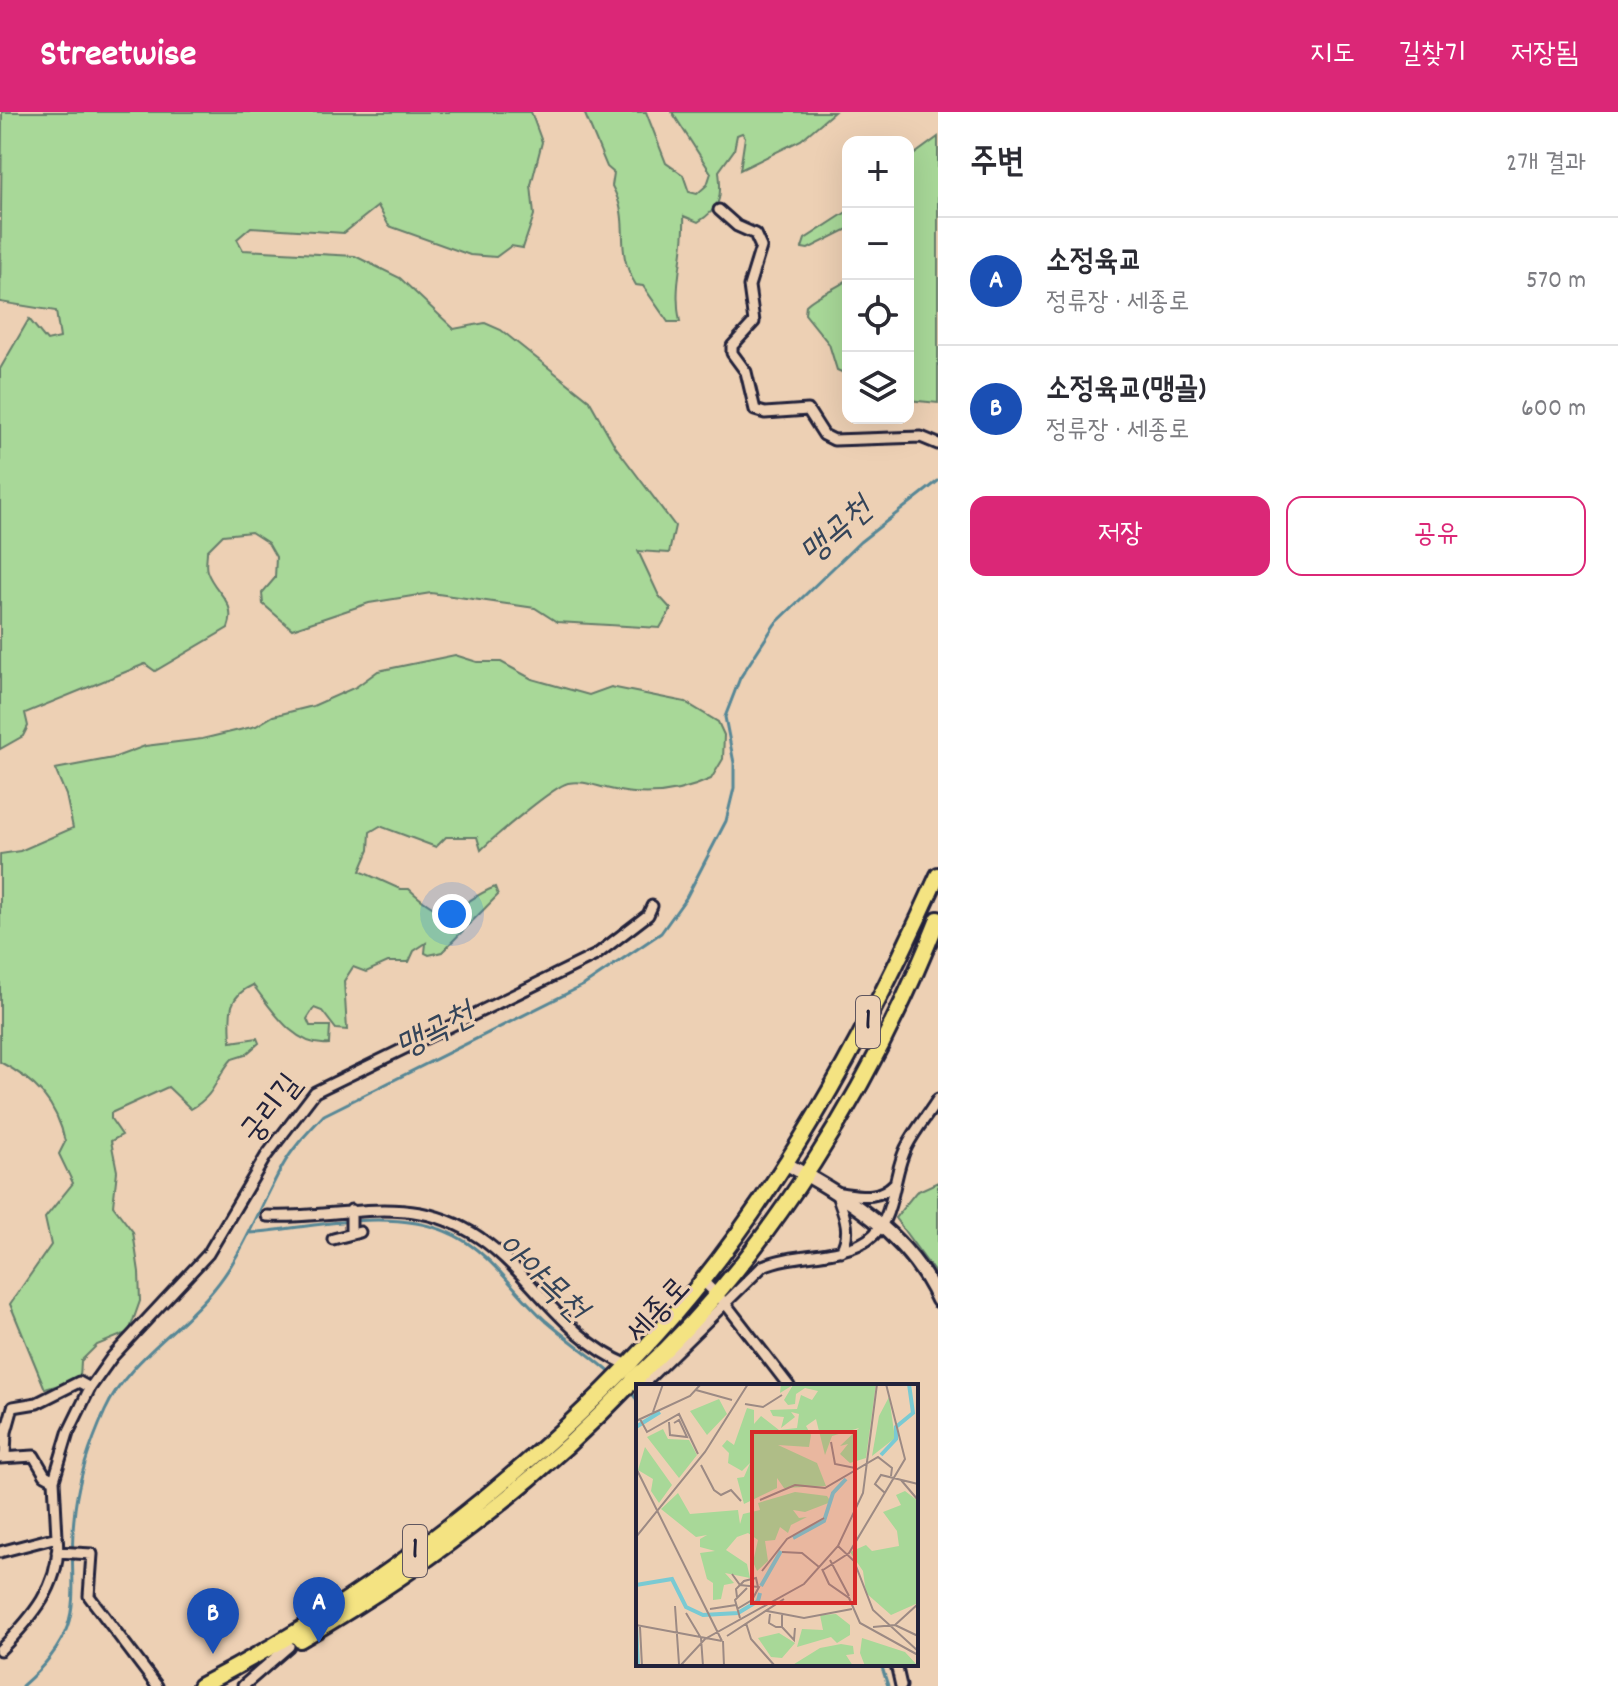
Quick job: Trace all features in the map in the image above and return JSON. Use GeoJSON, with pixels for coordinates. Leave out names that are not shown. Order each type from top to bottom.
{"type":"FeatureCollection","features":[{"type":"Feature","properties":{"kind":"main road","name":"세종로"},"geometry":{"type":"LineString","coordinates":[[200,1686],[308,1624],[418,1549],[472,1509],[607,1385],[636,1376],[785,1163],[885,994],[938,875]]}},
{"type":"Feature","properties":{"kind":"main road","name":"세종로"},"geometry":{"type":"LineString","coordinates":[[220,1686],[385,1590],[527,1481],[720,1298],[804,1173],[888,1030],[938,919]]}},
{"type":"Feature","properties":{"kind":"main road"},"geometry":{"type":"LineString","coordinates":[[785,1163],[882,1223],[919,1267],[938,1300]]}},
{"type":"Feature","properties":{"kind":"street"},"geometry":{"type":"LineString","coordinates":[[719,210],[737,226],[755,234],[761,247],[749,286],[754,322],[732,346],[732,353],[746,372],[755,410],[765,413],[808,410],[824,435],[834,440],[921,437],[938,444]]}},
{"type":"Feature","properties":{"kind":"street","name":"궁리길"},"geometry":{"type":"LineString","coordinates":[[0,1650],[34,1615],[44,1598],[57,1552],[54,1480],[68,1433],[90,1388],[112,1357],[208,1254],[266,1156],[315,1092],[596,955],[648,915],[652,906]]}},
{"type":"Feature","properties":{"kind":"street"},"geometry":{"type":"LineString","coordinates":[[720,1298],[763,1266],[778,1260],[841,1251],[864,1243],[882,1223],[891,1206],[907,1145],[938,1099]]}},
{"type":"Feature","properties":{"kind":"street"},"geometry":{"type":"LineString","coordinates":[[841,1251],[847,1233],[846,1219],[836,1192],[875,1196],[885,1193],[895,1183]]}},
{"type":"Feature","properties":{"kind":"street"},"geometry":{"type":"LineString","coordinates":[[333,1239],[356,1233],[351,1210]]}},
{"type":"Feature","properties":{"kind":"street","name":"세종로"},"geometry":{"type":"LineString","coordinates":[[267,1216],[289,1217],[351,1210],[419,1213],[451,1222],[480,1236],[503,1253],[565,1324],[636,1376]]}},
{"type":"Feature","properties":{"kind":"street"},"geometry":{"type":"LineString","coordinates":[[702,1280],[720,1298],[787,1384]]}},
{"type":"Feature","properties":{"kind":"street"},"geometry":{"type":"LineString","coordinates":[[54,1480],[45,1475],[34,1456],[2,1456],[13,1407],[37,1403],[79,1382],[90,1388]]}},
{"type":"Feature","properties":{"kind":"street"},"geometry":{"type":"LineString","coordinates":[[0,1552],[57,1537]]}},
{"type":"Feature","properties":{"kind":"street"},"geometry":{"type":"LineString","coordinates":[[57,1552],[92,1554],[89,1596],[157,1686]]}},
{"type":"Feature","properties":{"kind":"street"},"geometry":{"type":"LineString","coordinates":[[243,1686],[289,1646]]}},
{"type":"Feature","properties":{"kind":"street"},"geometry":{"type":"LineString","coordinates":[[896,1666],[901,1686]]}},
{"type":"Feature","properties":{"kind":"green space"},"geometry":{"type":"Polygon","coordinates":[[[2,112],[531,112],[542,142],[531,185],[534,215],[523,248],[511,246],[496,257],[470,255],[389,226],[378,206],[344,233],[251,227],[237,239],[243,250],[355,256],[400,278],[454,329],[485,323],[501,330],[589,400],[615,446],[675,526],[669,553],[638,551],[659,596],[671,609],[660,628],[557,622],[535,608],[431,593],[369,603],[292,629],[263,604],[262,593],[275,578],[276,557],[268,543],[251,532],[223,535],[207,551],[206,567],[210,579],[228,604],[228,628],[155,671],[145,664],[25,713],[28,726],[23,736],[0,749],[0,369],[29,319],[47,341],[60,338],[56,311],[0,302],[2,112]]]}},
{"type":"Feature","properties":{"kind":"green space"},"geometry":{"type":"Polygon","coordinates":[[[584,112],[646,112],[666,163],[683,175],[689,192],[697,194],[707,185],[711,173],[672,112],[834,112],[801,140],[740,170],[745,137],[742,133],[737,135],[734,150],[719,171],[720,195],[716,207],[698,222],[684,216],[678,282],[680,322],[668,322],[643,286],[636,285],[629,271],[623,247],[621,213],[612,186],[614,173],[607,167],[584,112]]]}},
{"type":"Feature","properties":{"kind":"green space"},"geometry":{"type":"Polygon","coordinates":[[[938,137],[938,403],[914,401],[914,155],[938,137]]]}},
{"type":"Feature","properties":{"kind":"green space"},"geometry":{"type":"Polygon","coordinates":[[[842,215],[842,232],[808,249],[802,248],[805,239],[842,215]]]}},
{"type":"Feature","properties":{"kind":"green space"},"geometry":{"type":"Polygon","coordinates":[[[842,283],[842,372],[837,370],[829,344],[805,314],[806,305],[842,283]]]}},
{"type":"Feature","properties":{"kind":"green space"},"geometry":{"type":"Polygon","coordinates":[[[455,655],[477,662],[501,662],[532,679],[589,695],[611,687],[685,702],[718,722],[724,735],[723,759],[711,779],[674,791],[649,794],[568,783],[537,802],[481,850],[477,837],[446,837],[436,847],[380,826],[370,832],[369,850],[360,871],[400,889],[409,889],[435,909],[453,910],[495,887],[498,895],[442,952],[425,953],[426,943],[414,951],[409,962],[388,962],[366,972],[353,967],[344,981],[347,1030],[336,1029],[322,1011],[314,1008],[307,1019],[310,1026],[330,1026],[329,1044],[316,1044],[294,1033],[253,985],[234,1001],[230,1015],[231,1042],[257,1038],[259,1043],[245,1055],[232,1059],[206,1098],[191,1109],[168,1087],[111,1113],[111,1119],[122,1135],[111,1141],[117,1171],[113,1206],[133,1232],[140,1301],[129,1332],[97,1345],[81,1361],[80,1379],[45,1389],[10,1304],[51,1245],[45,1218],[73,1183],[59,1154],[65,1142],[50,1104],[24,1076],[0,1062],[0,854],[20,851],[73,828],[66,795],[55,769],[113,758],[145,746],[202,739],[256,726],[273,716],[313,706],[356,687],[378,671],[455,655]]]}},
{"type":"Feature","properties":{"kind":"green space"},"geometry":{"type":"Polygon","coordinates":[[[938,1182],[938,1277],[895,1218],[916,1192],[938,1182]]]}},
{"type":"Feature","properties":{"kind":"waterway","name":"맹곡천"},"geometry":{"type":"LineString","coordinates":[[22,1686],[60,1643],[68,1623],[72,1604],[77,1497],[105,1411],[127,1376],[225,1275],[296,1146],[324,1115],[584,985],[661,933],[686,898],[726,821],[734,788],[734,763],[725,717],[740,678],[775,624],[860,542],[938,481]]}},
{"type":"Feature","properties":{"kind":"waterway","name":"아야목천"},"geometry":{"type":"LineString","coordinates":[[250,1233],[375,1220],[416,1223],[439,1229],[475,1249],[546,1321],[613,1375]]}},
{"type":"Feature","properties":{"kind":"waterway","name":"아야목천"},"geometry":{"type":"LineString","coordinates":[[630,1391],[636,1398]]}},
{"type":"Feature","properties":{"kind":"waterway","name":"아야목천"},"geometry":{"type":"LineString","coordinates":[[882,1666],[888,1686]]}},
{"type":"Feature","properties":{"kind":"place","name":"소정육교"},"geometry":{"type":"Point","coordinates":[319,1643]}},
{"type":"Feature","properties":{"kind":"place","name":"소정육교(맹골)"},"geometry":{"type":"Point","coordinates":[213,1654]}}]}
